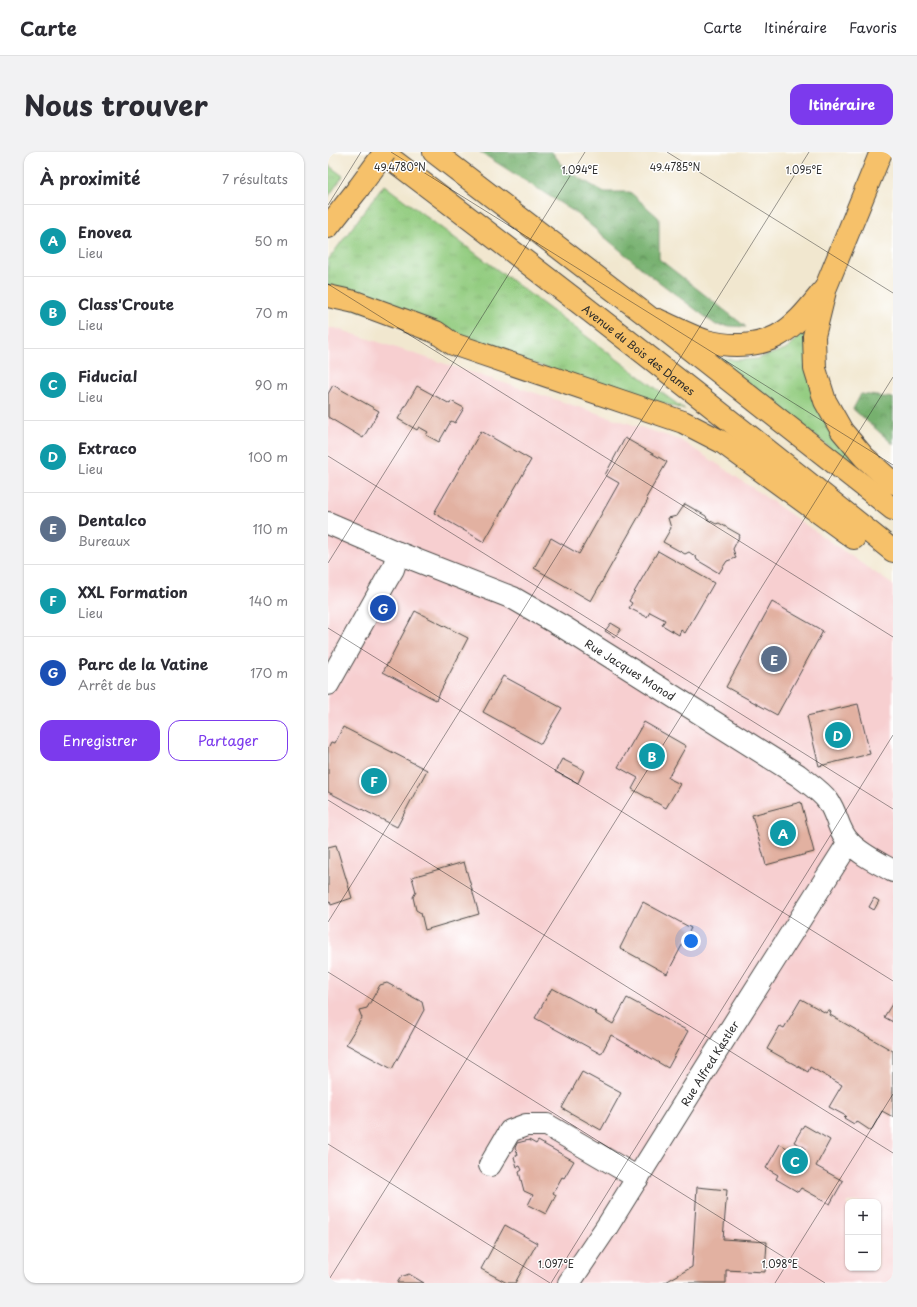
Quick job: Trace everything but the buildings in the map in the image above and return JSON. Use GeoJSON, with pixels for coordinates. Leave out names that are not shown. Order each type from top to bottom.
{"type":"FeatureCollection","features":[{"type":"Feature","properties":{"kind":"main road","name":"Avenue du Bois des Dames"},"geometry":{"type":"LineString","coordinates":[[382,152],[669,373],[893,551]]}},
{"type":"Feature","properties":{"kind":"main road"},"geometry":{"type":"LineString","coordinates":[[328,227],[385,152]]}},
{"type":"Feature","properties":{"kind":"main road"},"geometry":{"type":"LineString","coordinates":[[434,152],[645,314],[893,509]]}},
{"type":"Feature","properties":{"kind":"main road"},"geometry":{"type":"LineString","coordinates":[[881,152],[826,287],[814,336],[815,369],[825,402],[842,431],[864,458],[893,483]]}},
{"type":"Feature","properties":{"kind":"main road"},"geometry":{"type":"LineString","coordinates":[[645,314],[706,341],[750,345],[778,336],[797,321],[826,287]]}},
{"type":"Feature","properties":{"kind":"main road"},"geometry":{"type":"LineString","coordinates":[[328,296],[355,302],[436,332],[453,344]]}},
{"type":"Feature","properties":{"kind":"main road"},"geometry":{"type":"LineString","coordinates":[[328,310],[365,319],[431,341],[453,344],[689,425],[722,442],[893,566]]}},
{"type":"Feature","properties":{"kind":"street","name":"Rue Jacques Monod"},"geometry":{"type":"LineString","coordinates":[[328,523],[398,553],[512,598],[565,628],[791,771],[818,790],[828,800],[834,811],[838,826],[849,842],[859,851],[893,871]]}},
{"type":"Feature","properties":{"kind":"street"},"geometry":{"type":"LineString","coordinates":[[328,684],[390,574],[398,553]]}},
{"type":"Feature","properties":{"kind":"street","name":"Rue Alfred Kastler"},"geometry":{"type":"LineString","coordinates":[[569,1283],[638,1178],[849,842]]}},
{"type":"Feature","properties":{"kind":"street"},"geometry":{"type":"LineString","coordinates":[[490,1165],[510,1131],[526,1125],[547,1125],[638,1178]]}},
{"type":"Feature","properties":{"kind":"shaded area"},"geometry":{"type":"Polygon","coordinates":[[[328,328],[335,328],[680,440],[719,465],[893,585],[893,1283],[328,1283],[328,328]]]}},
{"type":"Feature","properties":{"kind":"green space"},"geometry":{"type":"Polygon","coordinates":[[[480,152],[552,152],[565,169],[603,192],[630,192],[659,218],[659,259],[746,327],[716,325],[646,272],[576,213],[480,152]]]}},
{"type":"Feature","properties":{"kind":"green space"},"geometry":{"type":"Polygon","coordinates":[[[328,165],[343,176],[328,197],[328,165]]]}},
{"type":"Feature","properties":{"kind":"green space"},"geometry":{"type":"Polygon","coordinates":[[[384,185],[685,410],[345,306],[328,297],[328,260],[384,185]]]}},
{"type":"Feature","properties":{"kind":"green space"},"geometry":{"type":"Polygon","coordinates":[[[802,333],[808,337],[862,468],[857,469],[715,357],[737,360],[756,359],[789,348],[802,333]]]}},
{"type":"Feature","properties":{"kind":"green space"},"geometry":{"type":"Polygon","coordinates":[[[861,394],[893,398],[893,444],[853,409],[861,394]]]}},
{"type":"Feature","properties":{"kind":"place","name":"Parc de la Vatine"},"geometry":{"type":"Point","coordinates":[383,608]}},
{"type":"Feature","properties":{"kind":"place","name":"Dentalco"},"geometry":{"type":"Point","coordinates":[774,659]}},
{"type":"Feature","properties":{"kind":"place","name":"Extraco"},"geometry":{"type":"Point","coordinates":[838,735]}},
{"type":"Feature","properties":{"kind":"place","name":"Class'Croute"},"geometry":{"type":"Point","coordinates":[652,756]}},
{"type":"Feature","properties":{"kind":"place","name":"XXL Formation"},"geometry":{"type":"Point","coordinates":[374,781]}},
{"type":"Feature","properties":{"kind":"place","name":"Enovea"},"geometry":{"type":"Point","coordinates":[783,833]}},
{"type":"Feature","properties":{"kind":"place","name":"Fiducial"},"geometry":{"type":"Point","coordinates":[795,1161]}}]}
